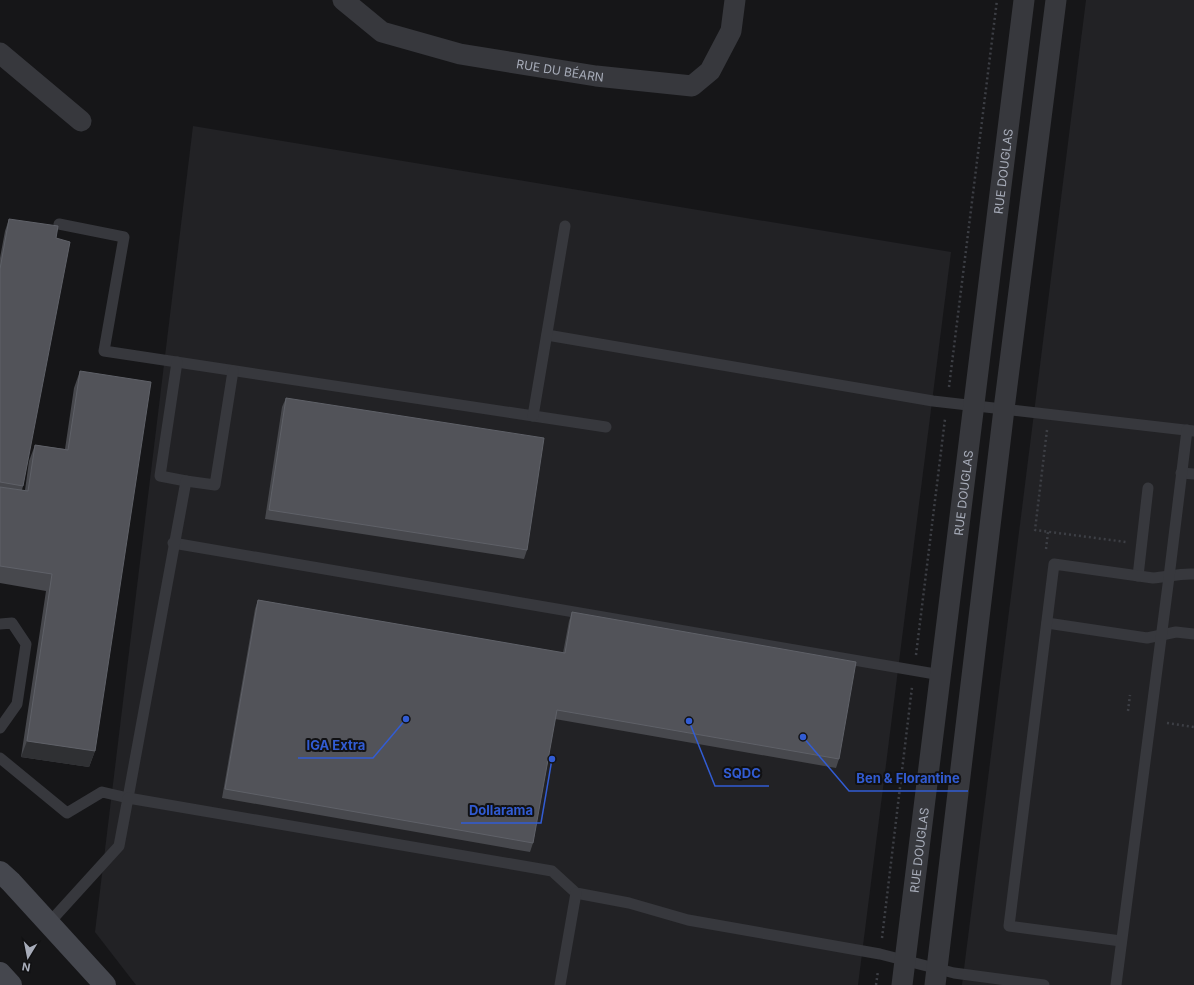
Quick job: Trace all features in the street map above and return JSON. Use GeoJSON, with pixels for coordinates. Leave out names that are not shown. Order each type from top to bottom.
{"type":"FeatureCollection","features":[{"type":"Feature","properties":{"kind":"street","name":"RUE DU BÉARN"},"geometry":{"type":"LineString","coordinates":[[343,0],[382,32],[460,54],[596,76],[692,86],[710,71],[731,31],[735,0]]}},
{"type":"Feature","properties":{"kind":"street","name":"RUE DOUGLAS"},"geometry":{"type":"LineString","coordinates":[[902,985],[1024,0]]}},
{"type":"Feature","properties":{"kind":"street"},"geometry":{"type":"LineString","coordinates":[[936,977],[1004,409],[1056,0]]}},
{"type":"Feature","properties":{"kind":"street"},"geometry":{"type":"LineString","coordinates":[[0,52],[81,121]]}},
{"type":"Feature","properties":{"kind":"street"},"geometry":{"type":"LineString","coordinates":[[0,872],[49,922],[105,985]]}},
{"type":"Feature","properties":{"kind":"street"},"geometry":{"type":"LineString","coordinates":[[0,973],[12,985]]}},
{"type":"Feature","properties":{"kind":"lane"},"geometry":{"type":"LineString","coordinates":[[59,224],[124,237],[104,351],[606,427]]}},
{"type":"Feature","properties":{"kind":"lane"},"geometry":{"type":"LineString","coordinates":[[533,416],[565,226]]}},
{"type":"Feature","properties":{"kind":"lane"},"geometry":{"type":"LineString","coordinates":[[546,335],[933,401],[1190,430],[1181,473],[1162,635],[1116,985]]}},
{"type":"Feature","properties":{"kind":"lane"},"geometry":{"type":"LineString","coordinates":[[176,362],[160,476],[186,481],[214,485],[233,371]]}},
{"type":"Feature","properties":{"kind":"lane"},"geometry":{"type":"LineString","coordinates":[[1181,473],[1194,474]]}},
{"type":"Feature","properties":{"kind":"lane"},"geometry":{"type":"LineString","coordinates":[[49,922],[119,846],[186,481]]}},
{"type":"Feature","properties":{"kind":"lane"},"geometry":{"type":"LineString","coordinates":[[1138,576],[1148,488]]}},
{"type":"Feature","properties":{"kind":"lane"},"geometry":{"type":"LineString","coordinates":[[174,543],[941,675]]}},
{"type":"Feature","properties":{"kind":"lane"},"geometry":{"type":"LineString","coordinates":[[1122,941],[1009,926],[1054,564],[1153,578],[1169,577],[1183,573],[1194,574]]}},
{"type":"Feature","properties":{"kind":"lane"},"geometry":{"type":"LineString","coordinates":[[0,624],[12,623],[26,644],[17,704],[0,728]]}},
{"type":"Feature","properties":{"kind":"lane"},"geometry":{"type":"LineString","coordinates":[[1047,623],[1147,638],[1176,632],[1194,634]]}},
{"type":"Feature","properties":{"kind":"lane"},"geometry":{"type":"LineString","coordinates":[[0,758],[67,813],[102,792],[128,798],[552,871],[576,893],[629,903],[688,920],[880,954],[905,960],[936,977],[954,973],[982,981],[1044,985]]}},
{"type":"Feature","properties":{"kind":"lane"},"geometry":{"type":"LineString","coordinates":[[560,985],[576,893]]}},
{"type":"Feature","properties":{"kind":"path"},"geometry":{"type":"LineString","coordinates":[[950,384],[997,0]]}},
{"type":"Feature","properties":{"kind":"path"},"geometry":{"type":"LineString","coordinates":[[1047,429],[1035,530],[1129,542]]}},
{"type":"Feature","properties":{"kind":"path"},"geometry":{"type":"LineString","coordinates":[[917,651],[943,439]]}},
{"type":"Feature","properties":{"kind":"path"},"geometry":{"type":"LineString","coordinates":[[1128,711],[1130,695]]}},
{"type":"Feature","properties":{"kind":"path"},"geometry":{"type":"LineString","coordinates":[[882,934],[908,714]]}},
{"type":"Feature","properties":{"kind":"path"},"geometry":{"type":"LineString","coordinates":[[1165,723],[1194,727]]}},
{"type":"Feature","properties":{"kind":"shaded area"},"geometry":{"type":"Polygon","coordinates":[[[1086,0],[1194,0],[1194,985],[962,985],[1086,0]]]}},
{"type":"Feature","properties":{"kind":"shaded area"},"geometry":{"type":"Polygon","coordinates":[[[193,126],[951,252],[858,985],[136,985],[95,932],[193,126]]]}},
{"type":"Feature","properties":{"kind":"building"},"geometry":{"type":"Polygon","coordinates":[[[9,219],[58,226],[56,238],[70,242],[23,486],[0,482],[0,269],[9,219]]]}},
{"type":"Feature","properties":{"kind":"building"},"geometry":{"type":"Polygon","coordinates":[[[80,371],[151,382],[95,751],[27,741],[52,574],[0,566],[0,487],[28,491],[35,445],[68,450],[80,371]]]}},
{"type":"Feature","properties":{"kind":"building"},"geometry":{"type":"Polygon","coordinates":[[[286,398],[544,438],[527,550],[269,510],[286,398]]]}},
{"type":"Feature","properties":{"kind":"building"},"geometry":{"type":"Polygon","coordinates":[[[258,600],[565,653],[572,612],[856,662],[839,759],[557,710],[533,843],[225,789],[258,600]]]}},
{"type":"Feature","properties":{"kind":"place","name":"IGA Extra"},"geometry":{"type":"Point","coordinates":[406,719]}},
{"type":"Feature","properties":{"kind":"place","name":"SQDC"},"geometry":{"type":"Point","coordinates":[689,721]}},
{"type":"Feature","properties":{"kind":"place","name":"Ben & Florantine"},"geometry":{"type":"Point","coordinates":[803,737]}},
{"type":"Feature","properties":{"kind":"place","name":"Dollarama"},"geometry":{"type":"Point","coordinates":[552,759]}}]}
